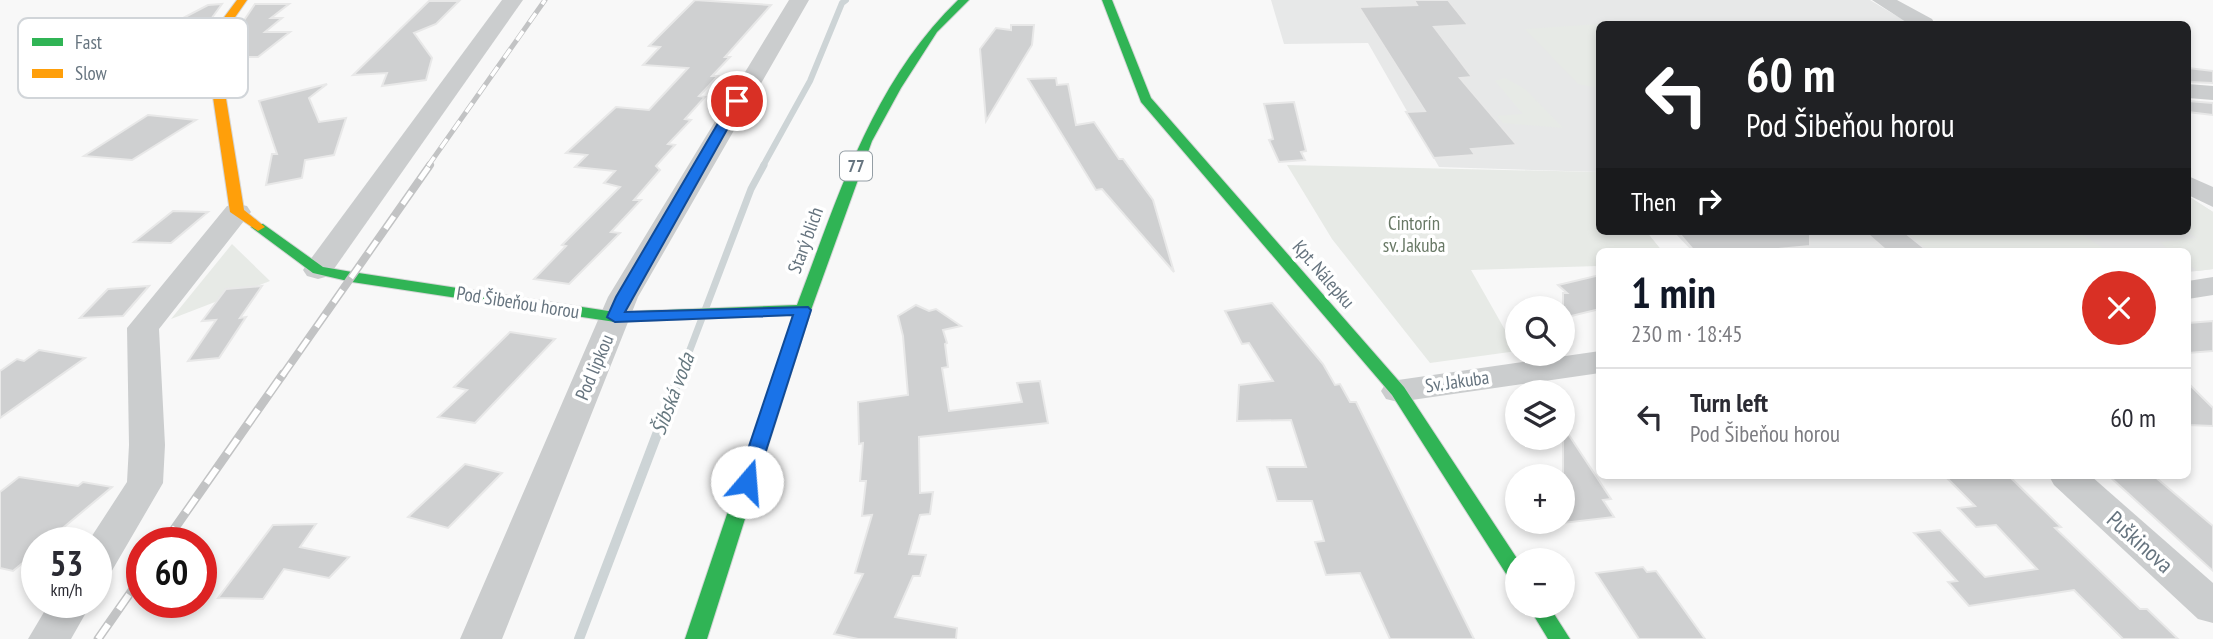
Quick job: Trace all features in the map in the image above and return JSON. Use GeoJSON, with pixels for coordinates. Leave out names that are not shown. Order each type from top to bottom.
{"type":"FeatureCollection","features":[{"type":"Feature","properties":{"kind":"street"},"geometry":{"type":"LineString","coordinates":[[229,18],[242,0]]}},
{"type":"Feature","properties":{"kind":"street"},"geometry":{"type":"LineString","coordinates":[[318,270],[513,0]]}},
{"type":"Feature","properties":{"kind":"street","name":"Pod lipkou"},"geometry":{"type":"LineString","coordinates":[[481,639],[623,297],[799,0]]}},
{"type":"Feature","properties":{"kind":"street","name":"Starý blich"},"geometry":{"type":"LineString","coordinates":[[696,639],[803,310],[866,141],[895,88],[933,30],[964,0]]}},
{"type":"Feature","properties":{"kind":"street","name":"Kpt. Nálepku"},"geometry":{"type":"LineString","coordinates":[[1107,0],[1145,99],[1398,391],[1505,556]]}},
{"type":"Feature","properties":{"kind":"street"},"geometry":{"type":"LineString","coordinates":[[1882,0],[1919,21]]}},
{"type":"Feature","properties":{"kind":"street"},"geometry":{"type":"LineString","coordinates":[[2191,91],[2213,93]]}},
{"type":"Feature","properties":{"kind":"street"},"geometry":{"type":"LineString","coordinates":[[112,537],[145,483],[147,445],[143,328],[237,212],[219,98]]}},
{"type":"Feature","properties":{"kind":"street"},"geometry":{"type":"LineString","coordinates":[[2191,186],[2213,199]]}},
{"type":"Feature","properties":{"kind":"street","name":"Pod Šibeňou horou"},"geometry":{"type":"LineString","coordinates":[[237,212],[318,270],[615,317],[803,310]]}},
{"type":"Feature","properties":{"kind":"street"},"geometry":{"type":"LineString","coordinates":[[2191,290],[2213,286]]}},
{"type":"Feature","properties":{"kind":"street","name":"Sv. Jakuba"},"geometry":{"type":"LineString","coordinates":[[1398,391],[1596,363]]}},
{"type":"Feature","properties":{"kind":"street","name":"Puškinova"},"geometry":{"type":"LineString","coordinates":[[2070,479],[2213,607]]}},
{"type":"Feature","properties":{"kind":"street"},"geometry":{"type":"LineString","coordinates":[[49,639],[62,618]]}},
{"type":"Feature","properties":{"kind":"street"},"geometry":{"type":"LineString","coordinates":[[1546,618],[1559,639]]}},
{"type":"Feature","properties":{"kind":"shaded area"},"geometry":{"type":"Polygon","coordinates":[[[1271,0],[1870,0],[1905,21],[1596,21],[1596,172],[1439,167],[1368,43],[1284,44],[1271,0]]]}},
{"type":"Feature","properties":{"kind":"shaded area"},"geometry":{"type":"Polygon","coordinates":[[[2191,198],[2213,212],[2213,269],[2191,272],[2191,248],[1689,248],[1677,235],[2191,235],[2191,198]]]}},
{"type":"Feature","properties":{"kind":"green space"},"geometry":{"type":"Polygon","coordinates":[[[1596,24],[1596,87],[1578,84],[1525,29],[1596,24]]]}},
{"type":"Feature","properties":{"kind":"green space"},"geometry":{"type":"Polygon","coordinates":[[[1505,78],[1525,89],[1563,128],[1503,123],[1497,116],[1523,114],[1495,81],[1505,78]]]}},
{"type":"Feature","properties":{"kind":"green space","name":"Cintorín sv. Jakuba"},"geometry":{"type":"Polygon","coordinates":[[[1287,165],[1596,172],[1596,235],[1649,235],[1660,248],[1596,248],[1596,266],[1471,270],[1505,330],[1505,353],[1430,363],[1332,239],[1287,165]]]}},
{"type":"Feature","properties":{"kind":"green space"},"geometry":{"type":"Polygon","coordinates":[[[2191,198],[2213,212],[2213,269],[2198,271],[2191,266],[2191,248],[2167,248],[2160,242],[2197,238],[2191,234],[2191,198]]]}},
{"type":"Feature","properties":{"kind":"green space"},"geometry":{"type":"Polygon","coordinates":[[[1909,235],[2082,235],[2103,248],[1924,248],[1909,235]]]}},
{"type":"Feature","properties":{"kind":"green space"},"geometry":{"type":"Polygon","coordinates":[[[232,244],[270,281],[171,319],[232,244]]]}},
{"type":"Feature","properties":{"kind":"building"},"geometry":{"type":"Polygon","coordinates":[[[695,0],[771,5],[725,57],[730,57],[712,76],[718,76],[699,96],[705,97],[685,119],[691,120],[668,144],[675,145],[656,166],[660,170],[634,200],[641,200],[611,232],[620,233],[569,284],[534,279],[566,246],[562,245],[620,187],[604,183],[615,171],[575,167],[587,155],[566,153],[616,107],[649,110],[688,68],[643,65],[660,47],[649,46],[695,0]]]}},
{"type":"Feature","properties":{"kind":"building"},"geometry":{"type":"Polygon","coordinates":[[[1414,0],[1448,0],[1468,25],[1434,27],[1472,77],[1460,78],[1517,145],[1471,149],[1475,155],[1434,158],[1406,112],[1425,111],[1359,7],[1417,5],[1414,0]]]}},
{"type":"Feature","properties":{"kind":"building"},"geometry":{"type":"Polygon","coordinates":[[[429,1],[459,1],[436,24],[414,33],[432,58],[426,80],[382,86],[387,73],[353,75],[429,1]]]}},
{"type":"Feature","properties":{"kind":"building"},"geometry":{"type":"Polygon","coordinates":[[[222,4],[212,18],[183,18],[208,5],[222,4]]]}},
{"type":"Feature","properties":{"kind":"building"},"geometry":{"type":"Polygon","coordinates":[[[255,4],[289,4],[271,18],[282,18],[265,32],[290,32],[258,57],[248,57],[248,18],[246,18],[255,4]]]}},
{"type":"Feature","properties":{"kind":"building"},"geometry":{"type":"Polygon","coordinates":[[[1011,25],[1034,25],[1032,45],[986,121],[980,49],[996,28],[1011,30],[1011,25]]]}},
{"type":"Feature","properties":{"kind":"building"},"geometry":{"type":"Polygon","coordinates":[[[2191,68],[2213,71],[2213,83],[2191,82],[2191,68]]]}},
{"type":"Feature","properties":{"kind":"building"},"geometry":{"type":"Polygon","coordinates":[[[1056,78],[1057,85],[1068,84],[1076,125],[1094,122],[1119,159],[1123,159],[1153,200],[1174,272],[1102,189],[1096,190],[1028,79],[1056,78]]]}},
{"type":"Feature","properties":{"kind":"building"},"geometry":{"type":"Polygon","coordinates":[[[327,84],[309,98],[319,122],[346,118],[334,155],[305,160],[302,178],[266,185],[272,154],[277,154],[259,101],[327,84]]]}},
{"type":"Feature","properties":{"kind":"building"},"geometry":{"type":"Polygon","coordinates":[[[2191,101],[2213,103],[2213,115],[2191,112],[2191,101]]]}},
{"type":"Feature","properties":{"kind":"building"},"geometry":{"type":"Polygon","coordinates":[[[1294,102],[1306,151],[1301,152],[1305,160],[1279,162],[1269,140],[1273,139],[1264,104],[1294,102]]]}},
{"type":"Feature","properties":{"kind":"building"},"geometry":{"type":"Polygon","coordinates":[[[148,115],[196,120],[132,160],[84,156],[148,115]]]}},
{"type":"Feature","properties":{"kind":"building"},"geometry":{"type":"Polygon","coordinates":[[[173,211],[208,212],[171,243],[134,242],[173,211]]]}},
{"type":"Feature","properties":{"kind":"building"},"geometry":{"type":"Polygon","coordinates":[[[1680,235],[1810,235],[1810,246],[1692,248],[1680,235]]]}},
{"type":"Feature","properties":{"kind":"building"},"geometry":{"type":"Polygon","coordinates":[[[1869,235],[1908,235],[1924,248],[1883,248],[1869,235]]]}},
{"type":"Feature","properties":{"kind":"building"},"geometry":{"type":"Polygon","coordinates":[[[1596,276],[1596,310],[1575,315],[1575,296],[1563,296],[1563,293],[1567,293],[1558,285],[1596,276]]]}},
{"type":"Feature","properties":{"kind":"building"},"geometry":{"type":"Polygon","coordinates":[[[149,286],[123,316],[80,318],[108,289],[149,286]]]}},
{"type":"Feature","properties":{"kind":"building"},"geometry":{"type":"Polygon","coordinates":[[[262,286],[240,318],[246,317],[219,358],[188,361],[216,320],[202,321],[226,289],[262,286]]]}},
{"type":"Feature","properties":{"kind":"building"},"geometry":{"type":"Polygon","coordinates":[[[1272,303],[1323,364],[1335,385],[1340,384],[1350,402],[1356,402],[1474,639],[1390,639],[1360,573],[1326,575],[1315,542],[1324,541],[1312,501],[1277,501],[1267,467],[1306,467],[1291,420],[1237,421],[1239,385],[1273,381],[1249,343],[1242,344],[1225,311],[1272,303]]]}},
{"type":"Feature","properties":{"kind":"building"},"geometry":{"type":"Polygon","coordinates":[[[916,305],[929,311],[936,309],[961,326],[943,330],[947,343],[948,367],[942,368],[949,411],[1022,402],[1017,383],[1040,381],[1048,423],[919,437],[920,493],[933,492],[930,514],[920,515],[909,554],[926,555],[920,576],[913,576],[895,617],[957,628],[956,639],[858,639],[834,634],[863,574],[855,573],[872,515],[862,516],[866,481],[860,481],[863,443],[859,444],[858,402],[908,395],[903,336],[898,316],[916,305]]]}},
{"type":"Feature","properties":{"kind":"building"},"geometry":{"type":"Polygon","coordinates":[[[2213,321],[2213,351],[2191,353],[2191,323],[2213,321]]]}},
{"type":"Feature","properties":{"kind":"building"},"geometry":{"type":"Polygon","coordinates":[[[510,332],[555,339],[475,423],[438,417],[467,390],[454,387],[510,332]]]}},
{"type":"Feature","properties":{"kind":"building"},"geometry":{"type":"Polygon","coordinates":[[[39,350],[85,358],[0,418],[0,371],[17,359],[24,361],[39,350]]]}},
{"type":"Feature","properties":{"kind":"building"},"geometry":{"type":"Polygon","coordinates":[[[2191,386],[2213,408],[2213,426],[2191,425],[2191,386]]]}},
{"type":"Feature","properties":{"kind":"building"},"geometry":{"type":"Polygon","coordinates":[[[1575,444],[1611,499],[1603,500],[1614,517],[1575,522],[1575,464],[1563,464],[1563,450],[1575,450],[1575,444]]]}},
{"type":"Feature","properties":{"kind":"building"},"geometry":{"type":"Polygon","coordinates":[[[465,464],[502,473],[448,528],[408,517],[465,464]]]}},
{"type":"Feature","properties":{"kind":"building"},"geometry":{"type":"Polygon","coordinates":[[[19,477],[78,486],[83,482],[112,487],[64,527],[21,527],[21,564],[13,571],[0,568],[0,492],[19,477]]]}},
{"type":"Feature","properties":{"kind":"building"},"geometry":{"type":"Polygon","coordinates":[[[1948,479],[2012,479],[2061,527],[2055,528],[2140,609],[2147,609],[2178,639],[2123,639],[2074,590],[1969,606],[1948,582],[1957,581],[1914,533],[1940,530],[1985,577],[2037,569],[1996,525],[1976,527],[1958,508],[1975,506],[1948,479]]]}},
{"type":"Feature","properties":{"kind":"building"},"geometry":{"type":"Polygon","coordinates":[[[2112,479],[2158,479],[2213,526],[2213,571],[2112,479]]]}},
{"type":"Feature","properties":{"kind":"building"},"geometry":{"type":"Polygon","coordinates":[[[316,524],[300,547],[349,557],[329,578],[284,569],[263,599],[218,598],[273,525],[316,524]]]}},
{"type":"Feature","properties":{"kind":"building"},"geometry":{"type":"Polygon","coordinates":[[[1643,567],[1647,572],[1656,571],[1705,639],[1639,639],[1596,573],[1643,567]]]}},
{"type":"Feature","properties":{"kind":"waterway","name":"Šibská voda"},"geometry":{"type":"LineString","coordinates":[[763,166],[810,81],[842,3],[846,0]]}},
{"type":"Feature","properties":{"kind":"waterway","name":"Šibská voda"},"geometry":{"type":"LineString","coordinates":[[680,376],[751,189],[764,165]]}},
{"type":"Feature","properties":{"kind":"waterway","name":"Šibská voda"},"geometry":{"type":"LineString","coordinates":[[579,639],[680,374]]}},
{"type":"Feature","properties":{"kind":"railway"},"geometry":{"type":"LineString","coordinates":[[428,166],[545,0]]}},
{"type":"Feature","properties":{"kind":"railway"},"geometry":{"type":"LineString","coordinates":[[282,376],[430,165]]}},
{"type":"Feature","properties":{"kind":"railway"},"geometry":{"type":"LineString","coordinates":[[176,527],[283,374]]}},
{"type":"Feature","properties":{"kind":"railway"},"geometry":{"type":"LineString","coordinates":[[98,639],[126,599]]}},
{"type":"Feature","properties":{"kind":"traffic: fast"},"geometry":{"type":"LineString","coordinates":[[696,639],[803,310],[866,141],[895,88],[933,30],[964,0]]}},
{"type":"Feature","properties":{"kind":"traffic: fast"},"geometry":{"type":"LineString","coordinates":[[1107,0],[1145,99],[1398,391],[1505,556]]}},
{"type":"Feature","properties":{"kind":"traffic: fast"},"geometry":{"type":"LineString","coordinates":[[258,227],[318,270],[352,277],[615,317],[803,310]]}},
{"type":"Feature","properties":{"kind":"traffic: fast"},"geometry":{"type":"LineString","coordinates":[[1546,618],[1559,639]]}},
{"type":"Feature","properties":{"kind":"traffic: slow"},"geometry":{"type":"LineString","coordinates":[[229,18],[242,0]]}},
{"type":"Feature","properties":{"kind":"traffic: slow"},"geometry":{"type":"LineString","coordinates":[[219,98],[237,212],[258,227]]}},
{"type":"Feature","properties":{"kind":"route"},"geometry":{"type":"LineString","coordinates":[[737,101],[623,297],[615,317],[803,310],[747,482]]}}]}
